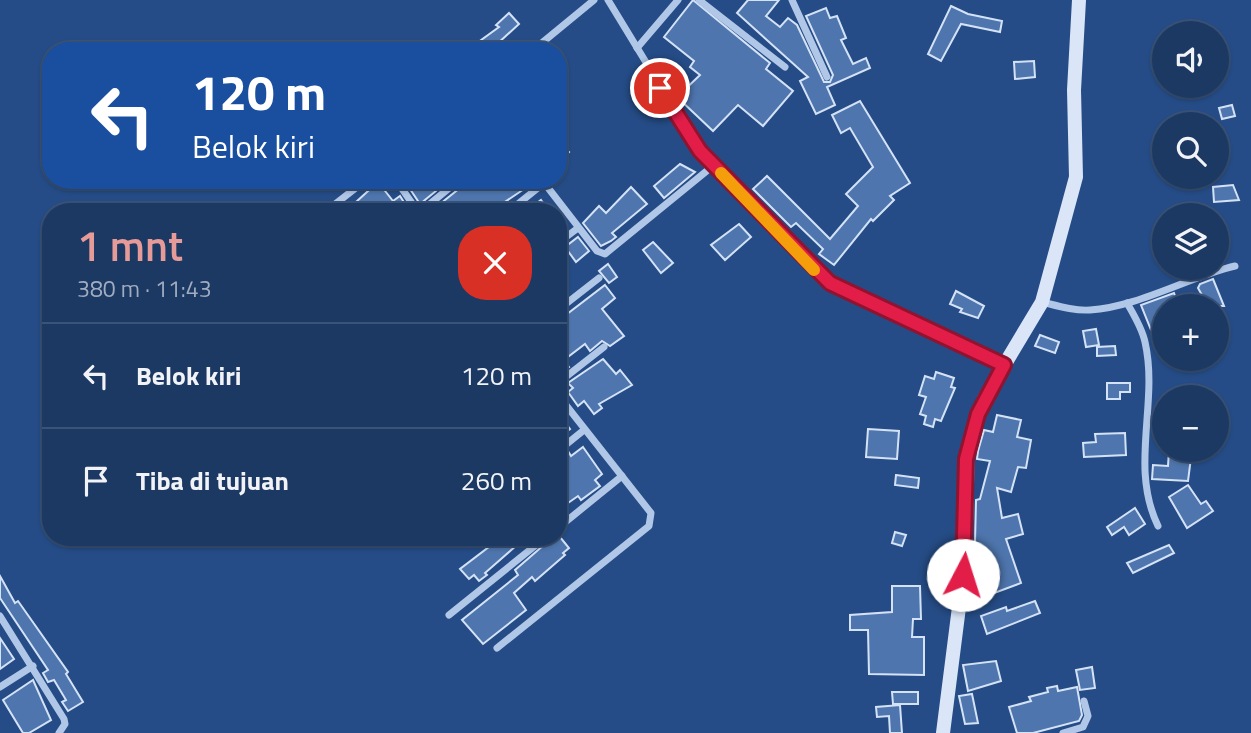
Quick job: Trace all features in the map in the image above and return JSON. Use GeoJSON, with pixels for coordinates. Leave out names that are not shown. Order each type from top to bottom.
{"type":"FeatureCollection","features":[{"type":"Feature","properties":{"kind":"street"},"geometry":{"type":"LineString","coordinates":[[543,42],[594,0]]}},
{"type":"Feature","properties":{"kind":"street"},"geometry":{"type":"LineString","coordinates":[[608,0],[691,137],[714,165],[830,283],[1004,365]]}},
{"type":"Feature","properties":{"kind":"street"},"geometry":{"type":"LineString","coordinates":[[637,48],[678,0]]}},
{"type":"Feature","properties":{"kind":"street"},"geometry":{"type":"LineString","coordinates":[[699,0],[785,67]]}},
{"type":"Feature","properties":{"kind":"street"},"geometry":{"type":"LineString","coordinates":[[792,0],[827,77]]}},
{"type":"Feature","properties":{"kind":"street"},"geometry":{"type":"LineString","coordinates":[[943,733],[965,560],[966,459],[978,414],[1042,302],[1076,177],[1074,90],[1079,0]]}},
{"type":"Feature","properties":{"kind":"street"},"geometry":{"type":"LineString","coordinates":[[567,214],[599,253],[610,253],[714,165]]}},
{"type":"Feature","properties":{"kind":"street"},"geometry":{"type":"LineString","coordinates":[[337,203],[355,189]]}},
{"type":"Feature","properties":{"kind":"street"},"geometry":{"type":"LineString","coordinates":[[430,203],[448,189]]}},
{"type":"Feature","properties":{"kind":"street"},"geometry":{"type":"LineString","coordinates":[[518,203],[535,189]]}},
{"type":"Feature","properties":{"kind":"street"},"geometry":{"type":"LineString","coordinates":[[548,189],[559,203]]}},
{"type":"Feature","properties":{"kind":"street"},"geometry":{"type":"LineString","coordinates":[[567,236],[578,228]]}},
{"type":"Feature","properties":{"kind":"street"},"geometry":{"type":"LineString","coordinates":[[1042,302],[1091,310],[1127,303],[1206,273],[1236,267]]}},
{"type":"Feature","properties":{"kind":"street"},"geometry":{"type":"LineString","coordinates":[[567,303],[599,278]]}},
{"type":"Feature","properties":{"kind":"street"},"geometry":{"type":"LineString","coordinates":[[1127,303],[1145,343],[1146,487],[1150,508],[1158,526]]}},
{"type":"Feature","properties":{"kind":"street"},"geometry":{"type":"LineString","coordinates":[[567,376],[604,347]]}},
{"type":"Feature","properties":{"kind":"street"},"geometry":{"type":"LineString","coordinates":[[496,648],[649,526],[651,513],[567,407]]}},
{"type":"Feature","properties":{"kind":"street"},"geometry":{"type":"LineString","coordinates":[[567,444],[584,430]]}},
{"type":"Feature","properties":{"kind":"street"},"geometry":{"type":"LineString","coordinates":[[567,520],[622,476]]}},
{"type":"Feature","properties":{"kind":"street"},"geometry":{"type":"LineString","coordinates":[[449,615],[535,546]]}},
{"type":"Feature","properties":{"kind":"street"},"geometry":{"type":"LineString","coordinates":[[0,616],[64,719],[65,724],[59,733]]}},
{"type":"Feature","properties":{"kind":"street"},"geometry":{"type":"LineString","coordinates":[[0,687],[33,666]]}},
{"type":"Feature","properties":{"kind":"street"},"geometry":{"type":"LineString","coordinates":[[1063,733],[1083,727],[1088,716],[1084,701]]}},
{"type":"Feature","properties":{"kind":"building"},"geometry":{"type":"Polygon","coordinates":[[[693,0],[770,63],[766,69],[793,91],[763,126],[738,105],[713,131],[677,97],[700,75],[690,67],[694,61],[664,37],[693,0]]]}},
{"type":"Feature","properties":{"kind":"building"},"geometry":{"type":"Polygon","coordinates":[[[748,0],[779,0],[766,16],[780,27],[788,18],[797,25],[824,82],[830,82],[833,75],[806,16],[826,8],[830,18],[837,16],[846,38],[841,40],[853,64],[866,58],[870,68],[827,87],[835,105],[816,114],[800,81],[808,77],[737,13],[748,0]]]}},
{"type":"Feature","properties":{"kind":"building"},"geometry":{"type":"Polygon","coordinates":[[[951,6],[968,14],[1002,21],[1000,32],[961,24],[941,61],[928,54],[951,6]]]}},
{"type":"Feature","properties":{"kind":"building"},"geometry":{"type":"Polygon","coordinates":[[[509,13],[519,24],[499,42],[478,42],[499,27],[496,25],[509,13]]]}},
{"type":"Feature","properties":{"kind":"building"},"geometry":{"type":"Polygon","coordinates":[[[1034,61],[1035,77],[1015,79],[1014,62],[1034,61]]]}},
{"type":"Feature","properties":{"kind":"building"},"geometry":{"type":"Polygon","coordinates":[[[860,101],[910,183],[890,196],[894,200],[873,221],[871,219],[834,265],[819,254],[823,249],[796,223],[791,227],[753,189],[767,176],[830,239],[858,206],[846,194],[873,167],[850,128],[841,133],[832,115],[860,101]]]}},
{"type":"Feature","properties":{"kind":"building"},"geometry":{"type":"Polygon","coordinates":[[[1232,105],[1235,116],[1229,117],[1229,112],[1220,112],[1219,108],[1232,105]]]}},
{"type":"Feature","properties":{"kind":"building"},"geometry":{"type":"Polygon","coordinates":[[[680,164],[695,172],[664,198],[654,186],[680,164]]]}},
{"type":"Feature","properties":{"kind":"building"},"geometry":{"type":"Polygon","coordinates":[[[1229,185],[1233,185],[1239,200],[1214,202],[1213,189],[1229,189],[1229,185]]]}},
{"type":"Feature","properties":{"kind":"building"},"geometry":{"type":"Polygon","coordinates":[[[631,187],[647,204],[612,233],[616,237],[601,246],[583,223],[599,206],[606,213],[631,187]]]}},
{"type":"Feature","properties":{"kind":"building"},"geometry":{"type":"Polygon","coordinates":[[[370,189],[384,189],[393,201],[400,196],[404,203],[355,203],[370,189]]]}},
{"type":"Feature","properties":{"kind":"building"},"geometry":{"type":"Polygon","coordinates":[[[410,189],[438,189],[421,203],[410,189]]]}},
{"type":"Feature","properties":{"kind":"building"},"geometry":{"type":"Polygon","coordinates":[[[459,189],[524,189],[503,203],[441,203],[459,189]]]}},
{"type":"Feature","properties":{"kind":"building"},"geometry":{"type":"Polygon","coordinates":[[[739,224],[751,237],[725,260],[711,245],[739,224]]]}},
{"type":"Feature","properties":{"kind":"building"},"geometry":{"type":"Polygon","coordinates":[[[578,237],[589,251],[576,262],[567,245],[578,237]]]}},
{"type":"Feature","properties":{"kind":"building"},"geometry":{"type":"Polygon","coordinates":[[[653,242],[673,263],[661,273],[643,250],[653,242]]]}},
{"type":"Feature","properties":{"kind":"building"},"geometry":{"type":"Polygon","coordinates":[[[608,264],[617,277],[609,283],[599,271],[608,264]]]}},
{"type":"Feature","properties":{"kind":"building"},"geometry":{"type":"Polygon","coordinates":[[[1213,280],[1219,294],[1201,294],[1198,288],[1200,284],[1213,280]]]}},
{"type":"Feature","properties":{"kind":"building"},"geometry":{"type":"Polygon","coordinates":[[[605,285],[615,298],[602,309],[624,336],[610,346],[602,341],[590,351],[585,344],[567,358],[567,314],[605,285]]]}},
{"type":"Feature","properties":{"kind":"building"},"geometry":{"type":"Polygon","coordinates":[[[956,291],[984,306],[978,318],[960,312],[962,309],[950,304],[956,291]]]}},
{"type":"Feature","properties":{"kind":"building"},"geometry":{"type":"Polygon","coordinates":[[[1152,301],[1152,330],[1151,330],[1141,305],[1152,301]]]}},
{"type":"Feature","properties":{"kind":"building"},"geometry":{"type":"Polygon","coordinates":[[[1096,329],[1099,345],[1086,347],[1083,331],[1096,329]]]}},
{"type":"Feature","properties":{"kind":"building"},"geometry":{"type":"Polygon","coordinates":[[[1040,335],[1059,342],[1055,353],[1035,346],[1040,335]]]}},
{"type":"Feature","properties":{"kind":"building"},"geometry":{"type":"Polygon","coordinates":[[[1115,346],[1116,355],[1097,356],[1097,347],[1115,346]]]}},
{"type":"Feature","properties":{"kind":"building"},"geometry":{"type":"Polygon","coordinates":[[[603,359],[616,374],[620,370],[632,385],[599,404],[602,408],[594,414],[584,401],[578,406],[568,392],[573,388],[568,383],[603,359]]]}},
{"type":"Feature","properties":{"kind":"building"},"geometry":{"type":"Polygon","coordinates":[[[936,372],[954,378],[951,387],[955,388],[941,421],[935,419],[933,427],[924,424],[926,416],[920,414],[926,397],[919,395],[925,376],[934,379],[936,372]]]}},
{"type":"Feature","properties":{"kind":"building"},"geometry":{"type":"Polygon","coordinates":[[[1107,383],[1130,383],[1130,392],[1120,392],[1120,399],[1107,399],[1107,383]]]}},
{"type":"Feature","properties":{"kind":"building"},"geometry":{"type":"Polygon","coordinates":[[[997,415],[1021,420],[1017,437],[1031,440],[1026,468],[1018,467],[1011,492],[997,488],[1002,518],[1018,514],[1023,534],[1006,539],[1021,583],[989,595],[976,557],[975,543],[976,500],[980,499],[990,461],[977,459],[984,430],[993,432],[997,415]]]}},
{"type":"Feature","properties":{"kind":"building"},"geometry":{"type":"Polygon","coordinates":[[[868,429],[899,431],[897,459],[866,457],[868,429]]]}},
{"type":"Feature","properties":{"kind":"building"},"geometry":{"type":"Polygon","coordinates":[[[1125,433],[1126,455],[1084,457],[1083,443],[1096,442],[1095,434],[1125,433]]]}},
{"type":"Feature","properties":{"kind":"building"},"geometry":{"type":"Polygon","coordinates":[[[583,447],[602,474],[595,480],[600,486],[581,500],[578,496],[567,504],[567,452],[571,456],[583,447]]]}},
{"type":"Feature","properties":{"kind":"building"},"geometry":{"type":"Polygon","coordinates":[[[1168,462],[1190,462],[1188,481],[1152,479],[1153,465],[1168,466],[1168,462]]]}},
{"type":"Feature","properties":{"kind":"building"},"geometry":{"type":"Polygon","coordinates":[[[896,475],[919,478],[918,488],[895,485],[896,475]]]}},
{"type":"Feature","properties":{"kind":"building"},"geometry":{"type":"Polygon","coordinates":[[[1188,485],[1201,504],[1206,501],[1213,511],[1187,528],[1169,497],[1188,485]]]}},
{"type":"Feature","properties":{"kind":"building"},"geometry":{"type":"Polygon","coordinates":[[[1135,508],[1145,524],[1129,535],[1124,527],[1112,535],[1107,527],[1135,508]]]}},
{"type":"Feature","properties":{"kind":"building"},"geometry":{"type":"Polygon","coordinates":[[[895,532],[906,535],[902,546],[892,543],[895,532]]]}},
{"type":"Feature","properties":{"kind":"building"},"geometry":{"type":"Polygon","coordinates":[[[1169,545],[1174,553],[1133,573],[1127,563],[1169,545]]]}},
{"type":"Feature","properties":{"kind":"building"},"geometry":{"type":"Polygon","coordinates":[[[490,546],[516,546],[479,581],[474,575],[469,579],[460,569],[490,546]]]}},
{"type":"Feature","properties":{"kind":"building"},"geometry":{"type":"Polygon","coordinates":[[[543,546],[567,546],[569,548],[563,553],[565,555],[535,581],[532,577],[514,593],[526,610],[483,644],[462,620],[518,575],[515,570],[543,546]]]}},
{"type":"Feature","properties":{"kind":"building"},"geometry":{"type":"Polygon","coordinates":[[[0,576],[15,603],[18,601],[68,672],[66,674],[83,702],[68,711],[62,702],[66,700],[54,680],[48,682],[43,673],[48,670],[0,598],[0,576]]]}},
{"type":"Feature","properties":{"kind":"building"},"geometry":{"type":"Polygon","coordinates":[[[892,586],[920,586],[921,619],[913,619],[912,637],[924,637],[924,675],[869,674],[868,630],[850,630],[850,615],[892,612],[892,586]]]}},
{"type":"Feature","properties":{"kind":"building"},"geometry":{"type":"Polygon","coordinates":[[[1035,601],[1040,613],[987,634],[981,616],[1006,607],[1007,611],[1035,601]]]}},
{"type":"Feature","properties":{"kind":"building"},"geometry":{"type":"Polygon","coordinates":[[[0,638],[14,659],[0,669],[0,638]]]}},
{"type":"Feature","properties":{"kind":"building"},"geometry":{"type":"Polygon","coordinates":[[[996,661],[1001,681],[968,691],[963,665],[996,661]]]}},
{"type":"Feature","properties":{"kind":"building"},"geometry":{"type":"Polygon","coordinates":[[[1092,667],[1095,688],[1080,690],[1076,670],[1092,667]]]}},
{"type":"Feature","properties":{"kind":"building"},"geometry":{"type":"Polygon","coordinates":[[[33,680],[51,720],[29,733],[23,733],[3,700],[33,680]]]}},
{"type":"Feature","properties":{"kind":"building"},"geometry":{"type":"Polygon","coordinates":[[[1057,686],[1058,691],[1077,687],[1082,715],[1079,721],[1033,733],[1017,733],[1009,707],[1031,701],[1029,697],[1048,692],[1047,688],[1057,686]]]}},
{"type":"Feature","properties":{"kind":"building"},"geometry":{"type":"Polygon","coordinates":[[[892,692],[918,692],[918,704],[893,704],[892,692]]]}},
{"type":"Feature","properties":{"kind":"building"},"geometry":{"type":"Polygon","coordinates":[[[972,694],[978,723],[965,724],[959,696],[972,694]]]}},
{"type":"Feature","properties":{"kind":"building"},"geometry":{"type":"Polygon","coordinates":[[[900,705],[902,733],[890,733],[889,716],[877,717],[876,707],[900,705]]]}},
{"type":"Feature","properties":{"kind":"slow traffic"},"geometry":{"type":"LineString","coordinates":[[721,173],[814,270]]}},
{"type":"Feature","properties":{"kind":"route"},"geometry":{"type":"LineString","coordinates":[[660,88],[700,151],[830,283],[1004,365],[984,399],[972,430],[966,459],[963,575]]}}]}
